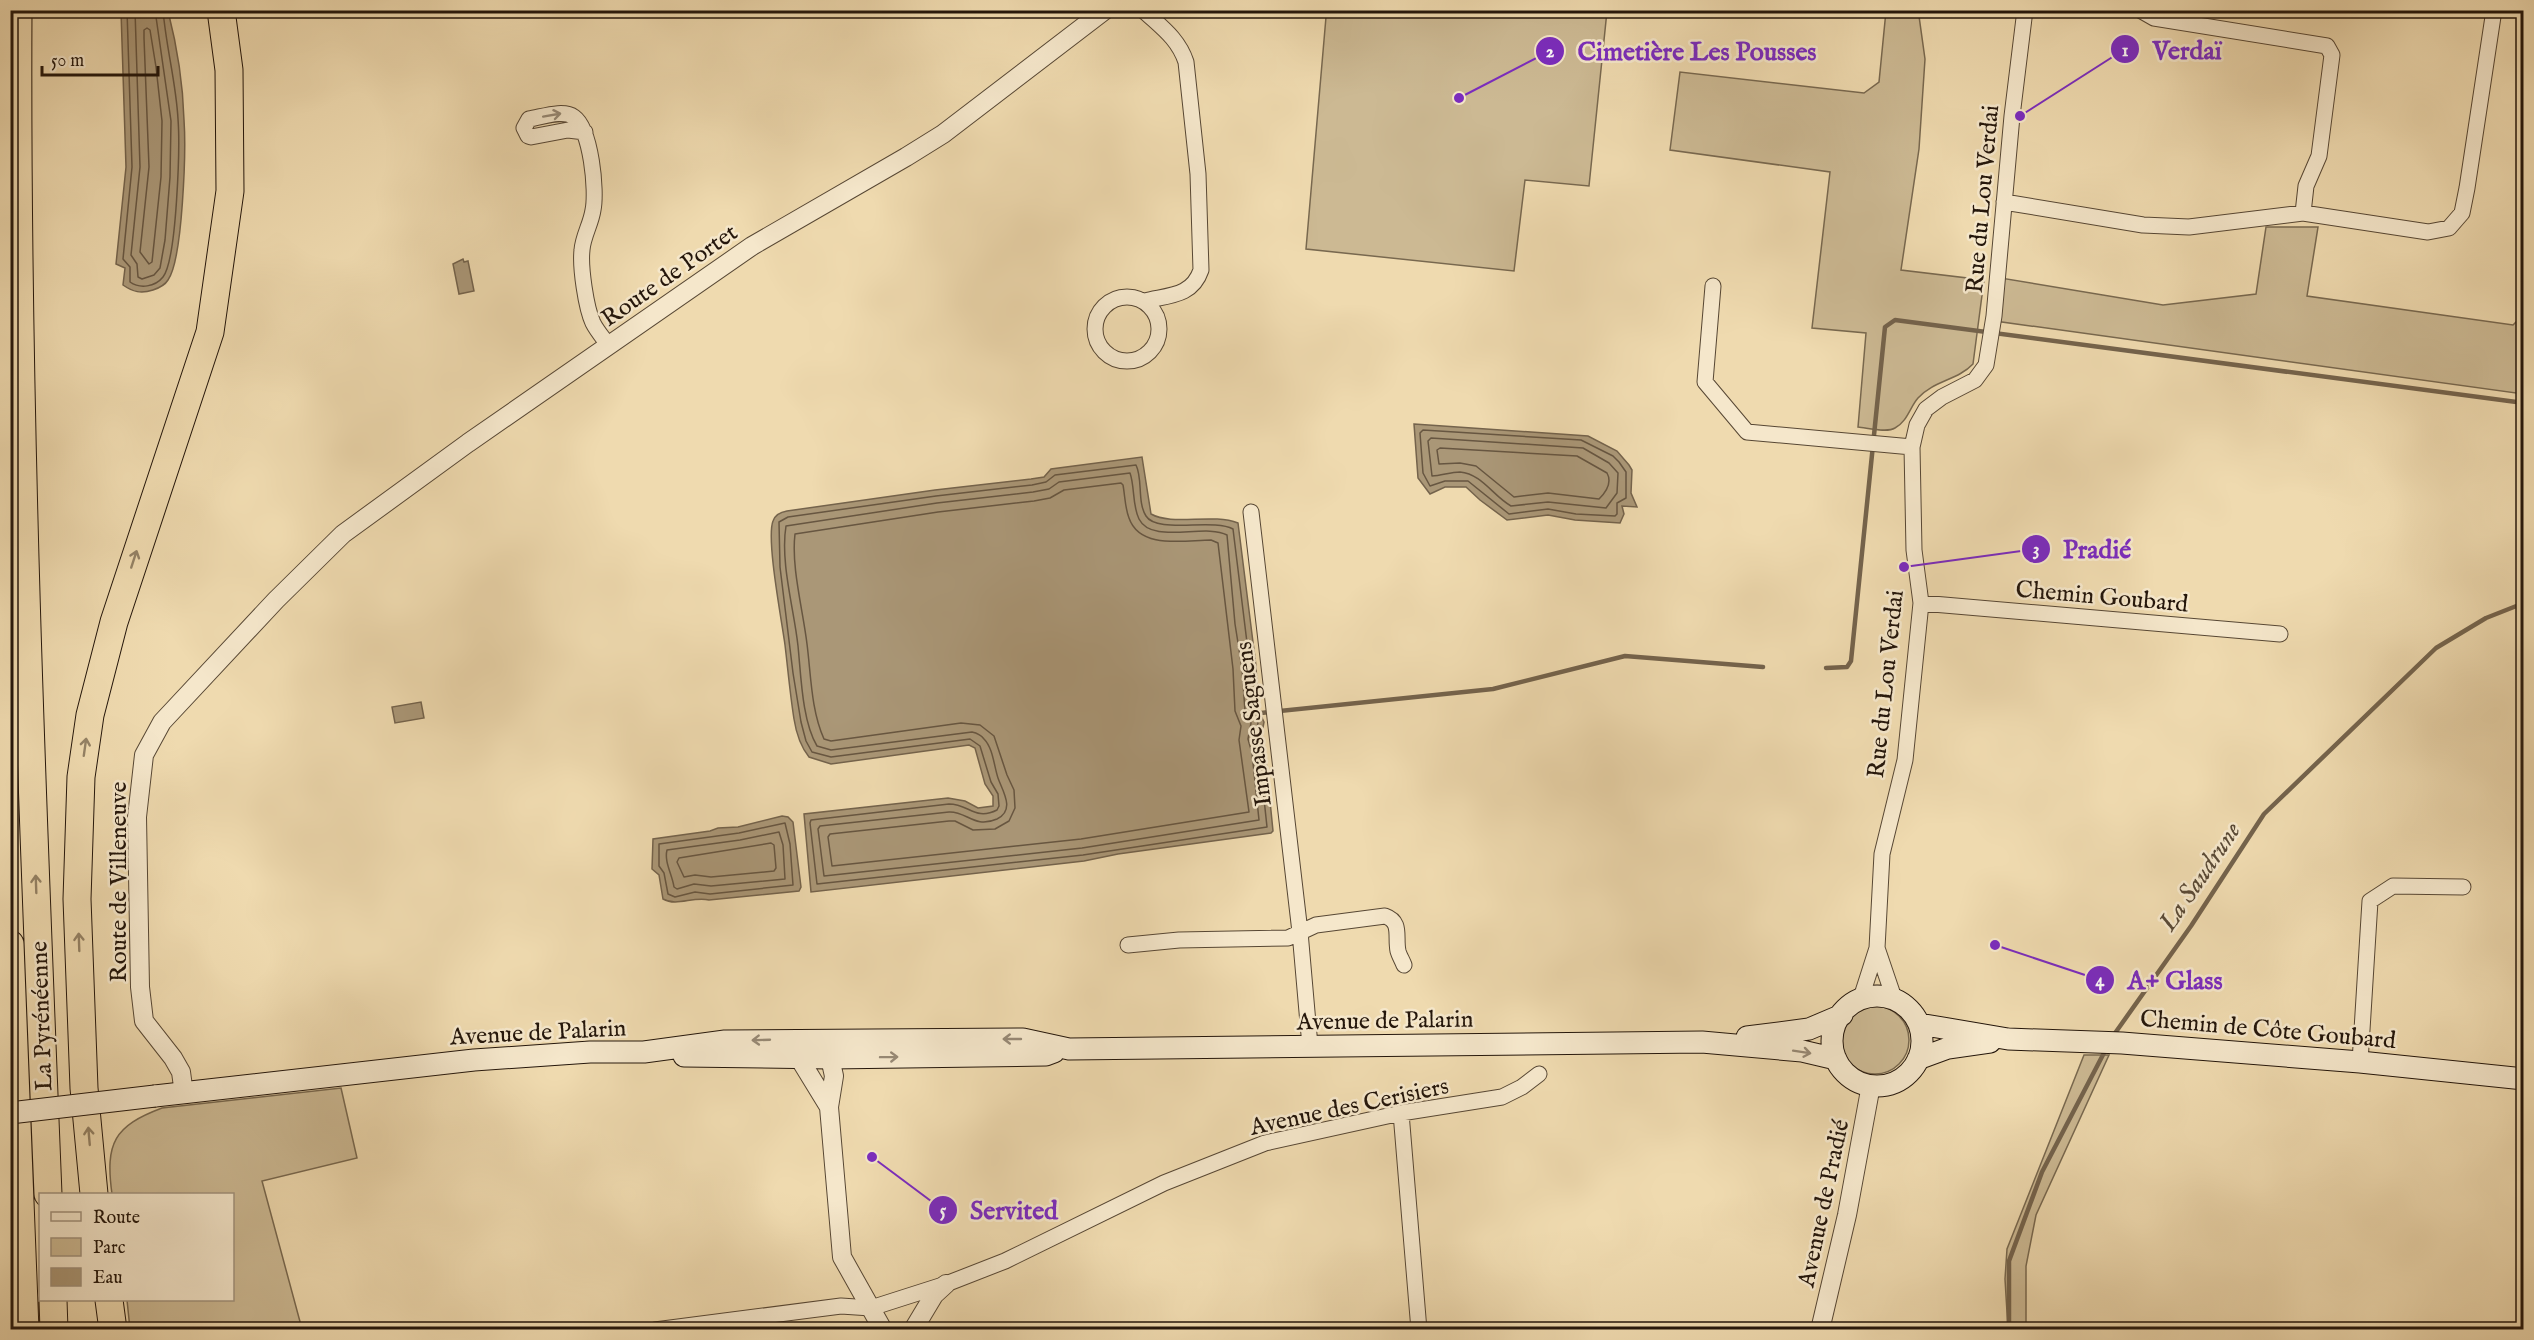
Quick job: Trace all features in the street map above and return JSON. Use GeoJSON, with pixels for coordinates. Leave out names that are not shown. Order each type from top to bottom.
{"type":"FeatureCollection","features":[{"type":"Feature","properties":{"kind":"highway","name":"La Pyrénéenne"},"geometry":{"type":"LineString","coordinates":[[18,10],[17,184],[21,484],[48,1193]]}},
{"type":"Feature","properties":{"kind":"highway"},"geometry":{"type":"LineString","coordinates":[[94,1193],[84,1088],[77,900],[81,777],[90,715],[114,622],[210,332],[230,191],[229,70],[222,10]]}},
{"type":"Feature","properties":{"kind":"highway","name":"La Pyrénéenne"},"geometry":{"type":"LineString","coordinates":[[10,944],[25,1329]]}},
{"type":"Feature","properties":{"kind":"highway"},"geometry":{"type":"LineString","coordinates":[[53,1301],[54,1329]]}},
{"type":"Feature","properties":{"kind":"highway"},"geometry":{"type":"LineString","coordinates":[[109,1301],[113,1329]]}},
{"type":"Feature","properties":{"kind":"main road"},"geometry":{"type":"LineString","coordinates":[[1877,995],[1895,1001],[1909,1010],[1919,1024],[1922,1042],[1918,1059],[1904,1077],[1891,1083],[1871,1085],[1852,1077],[1836,1059],[1831,1042],[1834,1026],[1861,998],[1877,995]]}},
{"type":"Feature","properties":{"kind":"main road","name":"Avenue de Palarin"},"geometry":{"type":"LineString","coordinates":[[10,1113],[474,1060],[590,1052],[644,1052],[725,1041],[825,1057],[1046,1054],[1069,1049],[1702,1042],[1797,1032],[1842,1016]]}},
{"type":"Feature","properties":{"kind":"main road","name":"Chemin de Côte Goubard"},"geometry":{"type":"LineString","coordinates":[[1919,1024],[2008,1039],[2122,1043],[2360,1062],[2523,1079]]}},
{"type":"Feature","properties":{"kind":"main road","name":"Chemin de Côte Goubard"},"geometry":{"type":"LineString","coordinates":[[1918,1059],[1948,1048],[2008,1039]]}},
{"type":"Feature","properties":{"kind":"main road","name":"Avenue de Palarin"},"geometry":{"type":"LineString","coordinates":[[1702,1042],[1802,1051],[1836,1059]]}},
{"type":"Feature","properties":{"kind":"street","name":"Route de Portet"},"geometry":{"type":"LineString","coordinates":[[276,600],[343,534],[468,443],[752,246],[906,158],[943,134],[1105,10]]}},
{"type":"Feature","properties":{"kind":"street"},"geometry":{"type":"LineString","coordinates":[[1143,10],[1172,36],[1180,47],[1186,62],[1198,174],[1201,270],[1197,282],[1187,291],[1144,301],[1133,297],[1121,297],[1110,301],[1102,309],[1097,319],[1096,338],[1101,348],[1109,356],[1132,361],[1151,351],[1157,342],[1160,331],[1158,320],[1153,309],[1144,301]]}},
{"type":"Feature","properties":{"kind":"street","name":"Rue du Lou Verdai"},"geometry":{"type":"LineString","coordinates":[[1861,998],[1877,948],[1882,854],[1905,760],[1921,603],[1914,550],[1912,447],[1917,425],[1926,409],[1942,397],[1975,380],[1986,365],[1990,350],[2025,10]]}},
{"type":"Feature","properties":{"kind":"street"},"geometry":{"type":"LineString","coordinates":[[2140,10],[2154,18],[2327,46],[2332,55],[2319,156],[2306,186],[2303,213]]}},
{"type":"Feature","properties":{"kind":"street"},"geometry":{"type":"LineString","coordinates":[[2004,202],[2143,225],[2189,227],[2303,213],[2428,232],[2449,228],[2462,213],[2494,10]]}},
{"type":"Feature","properties":{"kind":"street"},"geometry":{"type":"LineString","coordinates":[[585,132],[594,209],[582,250],[582,264],[590,317],[609,346]]}},
{"type":"Feature","properties":{"kind":"street"},"geometry":{"type":"LineString","coordinates":[[1713,286],[1704,382],[1747,432],[1912,447]]}},
{"type":"Feature","properties":{"kind":"street","name":"Impasse Saguens"},"geometry":{"type":"LineString","coordinates":[[1251,512],[1300,932],[1310,1046]]}},
{"type":"Feature","properties":{"kind":"street","name":"Route de Villeneuve"},"geometry":{"type":"LineString","coordinates":[[184,1094],[181,1072],[144,1021],[140,987],[138,817],[144,755],[162,722],[276,600]]}},
{"type":"Feature","properties":{"kind":"street","name":"Chemin Goubard"},"geometry":{"type":"LineString","coordinates":[[1921,603],[2280,634]]}},
{"type":"Feature","properties":{"kind":"street"},"geometry":{"type":"LineString","coordinates":[[2360,1062],[2370,901],[2393,886],[2463,887]]}},
{"type":"Feature","properties":{"kind":"street"},"geometry":{"type":"LineString","coordinates":[[1128,945],[1179,940],[1288,938],[1316,925],[1385,916],[1392,918],[1397,926],[1398,952],[1404,964]]}},
{"type":"Feature","properties":{"kind":"street"},"geometry":{"type":"LineString","coordinates":[[1877,948],[1895,1001]]}},
{"type":"Feature","properties":{"kind":"street"},"geometry":{"type":"LineString","coordinates":[[825,1057],[842,1257],[883,1329]]}},
{"type":"Feature","properties":{"kind":"street","name":"Avenue des Cerisiers"},"geometry":{"type":"LineString","coordinates":[[655,1329],[841,1306],[871,1308],[946,1284],[1014,1257],[1164,1183],[1265,1143],[1401,1113],[1502,1097],[1522,1087],[1539,1074]]}},
{"type":"Feature","properties":{"kind":"street","name":"Avenue de Pradié"},"geometry":{"type":"LineString","coordinates":[[1820,1329],[1847,1215],[1871,1085]]}},
{"type":"Feature","properties":{"kind":"street"},"geometry":{"type":"LineString","coordinates":[[1401,1113],[1419,1329]]}},
{"type":"Feature","properties":{"kind":"street"},"geometry":{"type":"LineString","coordinates":[[913,1329],[934,1295],[946,1284]]}},
{"type":"Feature","properties":{"kind":"green space"},"geometry":{"type":"Polygon","coordinates":[[[1353,11],[1607,11],[1589,186],[1525,180],[1514,271],[1306,249],[1326,17],[1353,11]]]}},
{"type":"Feature","properties":{"kind":"green space"},"geometry":{"type":"Polygon","coordinates":[[[1886,11],[1921,11],[1919,16],[1925,59],[1919,149],[1901,270],[1984,280],[1973,364],[1960,374],[1924,392],[1899,425],[1892,429],[1882,430],[1858,427],[1866,333],[1812,328],[1830,172],[1670,150],[1680,72],[1864,93],[1879,82],[1886,11]]]}},
{"type":"Feature","properties":{"kind":"green space"},"geometry":{"type":"Polygon","coordinates":[[[2266,227],[2318,227],[2307,296],[2513,325],[2523,315],[2523,394],[1995,321],[2001,278],[2163,305],[2256,294],[2266,227]]]}},
{"type":"Feature","properties":{"kind":"green space"},"geometry":{"type":"Polygon","coordinates":[[[1875,1006],[1888,1009],[1899,1016],[1906,1027],[1909,1040],[1906,1053],[1899,1064],[1888,1071],[1875,1074],[1862,1071],[1851,1064],[1844,1053],[1841,1040],[1844,1027],[1851,1016],[1862,1009],[1875,1006]]]}},
{"type":"Feature","properties":{"kind":"green space"},"geometry":{"type":"Polygon","coordinates":[[[2084,1055],[2109,1055],[2036,1215],[2026,1266],[2026,1329],[2008,1329],[2005,1279],[2007,1249],[2084,1055]]]}},
{"type":"Feature","properties":{"kind":"green space"},"geometry":{"type":"Polygon","coordinates":[[[341,1088],[357,1158],[262,1181],[302,1329],[130,1329],[127,1301],[234,1301],[234,1193],[112,1193],[110,1162],[116,1139],[133,1122],[162,1108],[341,1088]]]}},
{"type":"Feature","properties":{"kind":"water"},"geometry":{"type":"Polygon","coordinates":[[[121,11],[168,11],[177,51],[182,93],[185,134],[184,178],[177,250],[167,282],[145,292],[134,291],[123,285],[125,268],[116,264],[126,167],[121,11]]]}},
{"type":"Feature","properties":{"kind":"water"},"geometry":{"type":"Polygon","coordinates":[[[463,259],[464,262],[468,261],[474,291],[459,294],[453,264],[463,259]]]}},
{"type":"Feature","properties":{"kind":"water"},"geometry":{"type":"Polygon","coordinates":[[[1414,424],[1588,436],[1617,451],[1629,465],[1632,470],[1631,493],[1637,507],[1622,506],[1624,514],[1620,523],[1575,520],[1548,515],[1507,520],[1466,487],[1445,487],[1430,494],[1418,478],[1414,424]]]}},
{"type":"Feature","properties":{"kind":"water"},"geometry":{"type":"Polygon","coordinates":[[[1142,457],[1151,514],[1170,519],[1216,519],[1238,523],[1256,666],[1258,709],[1264,722],[1261,738],[1265,751],[1273,831],[1084,861],[811,892],[804,814],[948,798],[965,801],[978,808],[993,806],[993,796],[985,784],[975,748],[969,745],[831,764],[809,757],[799,739],[793,710],[773,562],[771,531],[775,517],[787,511],[1031,479],[1044,477],[1051,469],[1142,457]]]}},
{"type":"Feature","properties":{"kind":"water"},"geometry":{"type":"Polygon","coordinates":[[[421,702],[424,718],[395,723],[392,707],[421,702]]]}},
{"type":"Feature","properties":{"kind":"water"},"geometry":{"type":"Polygon","coordinates":[[[782,816],[788,817],[793,822],[801,887],[799,891],[679,902],[663,899],[659,875],[652,869],[653,839],[718,828],[738,827],[782,816]]]}},
{"type":"Feature","properties":{"kind":"waterway"},"geometry":{"type":"LineString","coordinates":[[1826,668],[1847,667],[1851,661],[1885,327],[1895,320],[2524,403]]}},
{"type":"Feature","properties":{"kind":"waterway","name":"La Saudrune"},"geometry":{"type":"LineString","coordinates":[[2113,1036],[2191,926],[2264,814],[2436,648],[2486,618],[2524,603]]}},
{"type":"Feature","properties":{"kind":"waterway"},"geometry":{"type":"LineString","coordinates":[[1261,713],[1493,689],[1625,656],[1763,667]]}},
{"type":"Feature","properties":{"kind":"waterway","name":"La Saudrune"},"geometry":{"type":"LineString","coordinates":[[2009,1330],[2009,1261],[2042,1172],[2106,1049]]}},
{"type":"Feature","properties":{"kind":"place","name":"Cimetière Les Pousses"},"geometry":{"type":"Point","coordinates":[1459,98]}},
{"type":"Feature","properties":{"kind":"place","name":"Verdaï"},"geometry":{"type":"Point","coordinates":[2020,116]}},
{"type":"Feature","properties":{"kind":"place","name":"Pradié"},"geometry":{"type":"Point","coordinates":[1904,567]}},
{"type":"Feature","properties":{"kind":"place","name":"A+ Glass"},"geometry":{"type":"Point","coordinates":[1995,945]}},
{"type":"Feature","properties":{"kind":"place","name":"Servited"},"geometry":{"type":"Point","coordinates":[872,1157]}}]}
